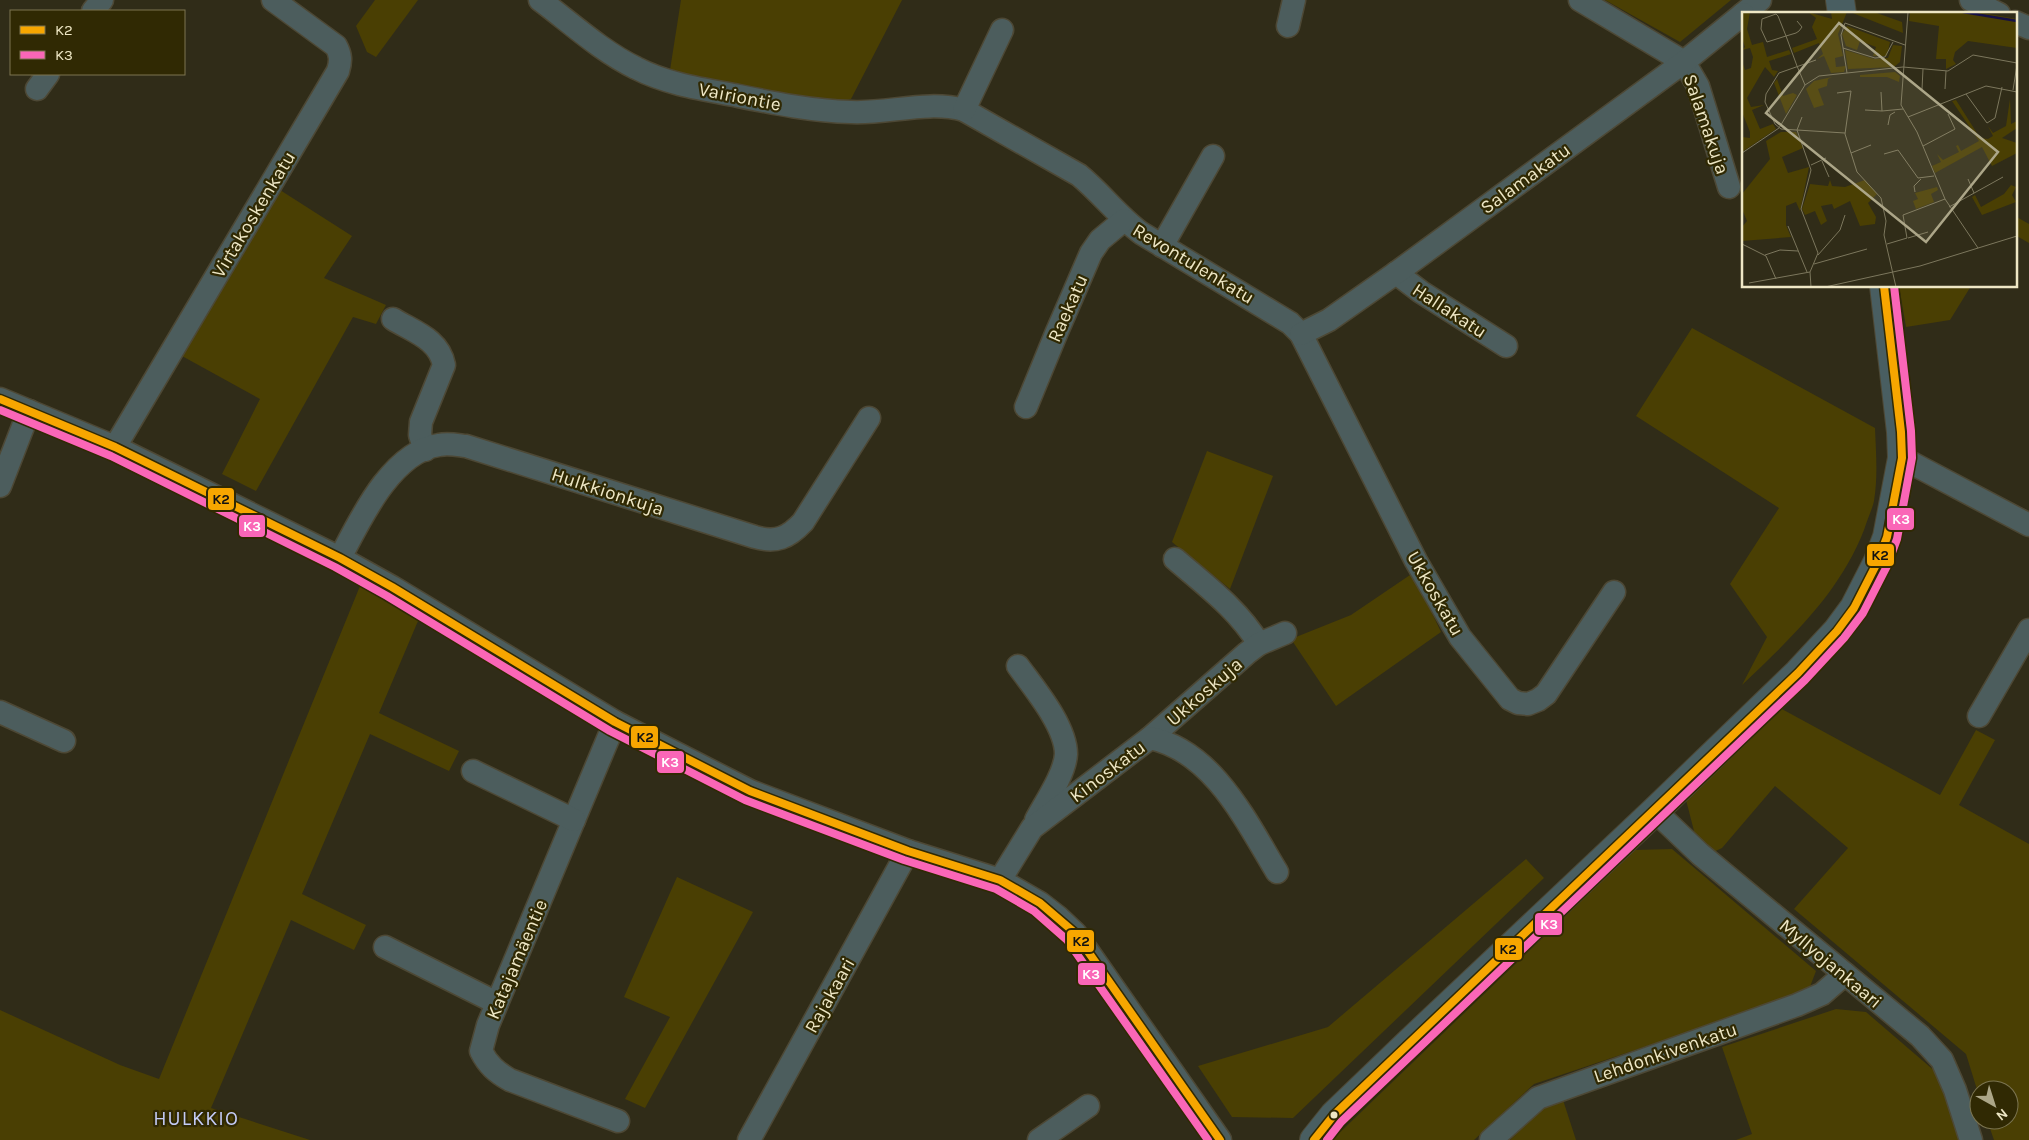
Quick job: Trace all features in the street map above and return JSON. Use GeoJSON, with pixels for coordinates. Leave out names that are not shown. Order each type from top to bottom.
{"type":"FeatureCollection","features":[{"type":"Feature","properties":{"kind":"street","name":"Virtakoskenkatu"},"geometry":{"type":"LineString","coordinates":[[115,447],[338,72],[341,62],[336,46],[272,0]]}},
{"type":"Feature","properties":{"kind":"street","name":"Vairiontie"},"geometry":{"type":"LineString","coordinates":[[540,0],[618,58],[636,68],[678,84],[817,110],[860,113],[950,106],[964,110]]}},
{"type":"Feature","properties":{"kind":"street"},"geometry":{"type":"LineString","coordinates":[[1288,26],[1294,0]]}},
{"type":"Feature","properties":{"kind":"street"},"geometry":{"type":"LineString","coordinates":[[1580,0],[1684,62]]}},
{"type":"Feature","properties":{"kind":"street","name":"Salamakatu"},"geometry":{"type":"LineString","coordinates":[[1745,12],[1760,0]]}},
{"type":"Feature","properties":{"kind":"street"},"geometry":{"type":"LineString","coordinates":[[1971,0],[1995,12]]}},
{"type":"Feature","properties":{"kind":"street","name":"Salamakatu"},"geometry":{"type":"LineString","coordinates":[[1301,334],[1329,320],[1396,273],[1684,62],[1742,15]]}},
{"type":"Feature","properties":{"kind":"street"},"geometry":{"type":"LineString","coordinates":[[2016,22],[2029,28]]}},
{"type":"Feature","properties":{"kind":"street"},"geometry":{"type":"LineString","coordinates":[[964,110],[1002,30]]}},
{"type":"Feature","properties":{"kind":"street","name":"Salamakuja"},"geometry":{"type":"LineString","coordinates":[[1684,62],[1698,86],[1729,186]]}},
{"type":"Feature","properties":{"kind":"street","name":"Revontulenkatu"},"geometry":{"type":"LineString","coordinates":[[964,110],[1079,175],[1095,187],[1124,220],[1162,246],[1290,323],[1301,334]]}},
{"type":"Feature","properties":{"kind":"street"},"geometry":{"type":"LineString","coordinates":[[1162,246],[1213,156]]}},
{"type":"Feature","properties":{"kind":"street","name":"Raekatu"},"geometry":{"type":"LineString","coordinates":[[1026,407],[1091,254],[1100,240],[1124,220]]}},
{"type":"Feature","properties":{"kind":"street","name":"Hallakatu"},"geometry":{"type":"LineString","coordinates":[[1396,273],[1421,292],[1506,346]]}},
{"type":"Feature","properties":{"kind":"street"},"geometry":{"type":"LineString","coordinates":[[1314,1140],[1334,1115],[1409,1042],[1798,673],[1854,608],[1878,561],[1887,537],[1902,458],[1901,432],[1884,288]]}},
{"type":"Feature","properties":{"kind":"street"},"geometry":{"type":"LineString","coordinates":[[393,319],[431,342],[438,348],[442,356],[444,365],[441,375],[421,422],[420,435],[425,450]]}},
{"type":"Feature","properties":{"kind":"street","name":"Ukkoskatu"},"geometry":{"type":"LineString","coordinates":[[1301,334],[1412,552],[1449,620],[1460,638],[1510,699],[1518,703],[1528,704],[1546,694],[1614,592]]}},
{"type":"Feature","properties":{"kind":"street"},"geometry":{"type":"LineString","coordinates":[[0,399],[115,447],[340,558],[405,595],[615,722],[750,791],[908,851],[1000,880],[1040,903],[1075,933],[1220,1140]]}},
{"type":"Feature","properties":{"kind":"street"},"geometry":{"type":"LineString","coordinates":[[0,486],[29,411]]}},
{"type":"Feature","properties":{"kind":"street","name":"Hulkkionkuja"},"geometry":{"type":"LineString","coordinates":[[340,558],[376,494],[400,468],[425,450],[438,445],[466,446],[768,540],[781,538],[793,532],[803,522],[869,418]]}},
{"type":"Feature","properties":{"kind":"street"},"geometry":{"type":"LineString","coordinates":[[1902,458],[2029,525]]}},
{"type":"Feature","properties":{"kind":"street","name":"Ukkoskuja"},"geometry":{"type":"LineString","coordinates":[[1175,558],[1234,611],[1259,644]]}},
{"type":"Feature","properties":{"kind":"street"},"geometry":{"type":"LineString","coordinates":[[1979,716],[2029,630]]}},
{"type":"Feature","properties":{"kind":"street","name":"Ukkoskuja"},"geometry":{"type":"LineString","coordinates":[[1150,738],[1259,644],[1285,632]]}},
{"type":"Feature","properties":{"kind":"street"},"geometry":{"type":"LineString","coordinates":[[1018,666],[1052,716],[1062,736],[1066,754],[1061,772],[1032,828]]}},
{"type":"Feature","properties":{"kind":"street"},"geometry":{"type":"LineString","coordinates":[[0,712],[64,741]]}},
{"type":"Feature","properties":{"kind":"street","name":"Katajamäentie"},"geometry":{"type":"LineString","coordinates":[[615,722],[482,1039],[481,1051],[487,1064],[510,1080],[618,1121]]}},
{"type":"Feature","properties":{"kind":"street","name":"Kinoskatu"},"geometry":{"type":"LineString","coordinates":[[1000,880],[1032,828],[1150,738],[1167,742],[1184,750],[1200,764],[1239,810],[1277,872]]}},
{"type":"Feature","properties":{"kind":"street"},"geometry":{"type":"LineString","coordinates":[[473,771],[574,820]]}},
{"type":"Feature","properties":{"kind":"street","name":"Myllyojankaari"},"geometry":{"type":"LineString","coordinates":[[1655,810],[1700,854],[1920,1036],[1942,1060],[1956,1090],[1971,1140]]}},
{"type":"Feature","properties":{"kind":"street","name":"Rajakaari"},"geometry":{"type":"LineString","coordinates":[[749,1140],[908,851]]}},
{"type":"Feature","properties":{"kind":"street"},"geometry":{"type":"LineString","coordinates":[[385,947],[497,1003]]}},
{"type":"Feature","properties":{"kind":"street","name":"Lehdonkivenkatu"},"geometry":{"type":"LineString","coordinates":[[1491,1140],[1538,1098],[1797,1005],[1822,994],[1845,974]]}},
{"type":"Feature","properties":{"kind":"street"},"geometry":{"type":"LineString","coordinates":[[1039,1140],[1088,1106]]}},
{"type":"Feature","properties":{"kind":"shaded area"},"geometry":{"type":"Polygon","coordinates":[[[375,0],[418,0],[376,57],[367,52],[356,26],[375,0]]]}},
{"type":"Feature","properties":{"kind":"shaded area"},"geometry":{"type":"Polygon","coordinates":[[[681,0],[902,0],[851,99],[832,105],[781,98],[670,70],[681,0]]]}},
{"type":"Feature","properties":{"kind":"shaded area"},"geometry":{"type":"Polygon","coordinates":[[[1605,0],[1731,0],[1680,42],[1605,0]]]}},
{"type":"Feature","properties":{"kind":"shaded area"},"geometry":{"type":"Polygon","coordinates":[[[280,190],[352,236],[324,278],[386,305],[376,324],[353,317],[256,491],[222,474],[260,399],[182,356],[280,190]]]}},
{"type":"Feature","properties":{"kind":"shaded area"},"geometry":{"type":"Polygon","coordinates":[[[2016,217],[2029,224],[2029,243],[2016,236],[2016,217]]]}},
{"type":"Feature","properties":{"kind":"shaded area"},"geometry":{"type":"Polygon","coordinates":[[[1899,288],[1970,288],[1950,320],[1906,327],[1899,288]]]}},
{"type":"Feature","properties":{"kind":"shaded area"},"geometry":{"type":"Polygon","coordinates":[[[1692,328],[1875,428],[1876,474],[1874,501],[1854,553],[1841,575],[1812,614],[1742,685],[1767,637],[1730,584],[1779,508],[1636,416],[1692,328]]]}},
{"type":"Feature","properties":{"kind":"shaded area"},"geometry":{"type":"Polygon","coordinates":[[[1207,451],[1273,476],[1230,589],[1172,542],[1207,451]]]}},
{"type":"Feature","properties":{"kind":"shaded area"},"geometry":{"type":"Polygon","coordinates":[[[1413,573],[1441,632],[1336,706],[1291,639],[1351,615],[1413,573]]]}},
{"type":"Feature","properties":{"kind":"shaded area"},"geometry":{"type":"Polygon","coordinates":[[[360,586],[418,621],[379,713],[459,751],[449,771],[370,734],[302,894],[366,925],[354,950],[291,920],[211,1108],[310,1140],[0,1140],[0,1010],[120,1065],[159,1079],[360,586]]]}},
{"type":"Feature","properties":{"kind":"shaded area"},"geometry":{"type":"Polygon","coordinates":[[[1780,708],[1940,795],[1976,730],[1995,740],[1959,805],[2029,844],[2029,1140],[1994,1140],[1990,1130],[2019,1130],[2019,1080],[1974,1080],[1966,1054],[1794,909],[1848,848],[1775,786],[1722,848],[1703,857],[1700,854],[1686,800],[1780,708]]]}},
{"type":"Feature","properties":{"kind":"shaded area"},"geometry":{"type":"Polygon","coordinates":[[[1672,849],[1816,971],[1808,992],[1534,1084],[1474,1140],[1332,1140],[1634,850],[1672,849]]]}},
{"type":"Feature","properties":{"kind":"shaded area"},"geometry":{"type":"Polygon","coordinates":[[[1526,859],[1544,878],[1293,1118],[1232,1117],[1198,1066],[1328,1027],[1526,859]]]}},
{"type":"Feature","properties":{"kind":"shaded area"},"geometry":{"type":"Polygon","coordinates":[[[677,877],[753,912],[645,1108],[625,1099],[670,1017],[624,997],[677,877]]]}},
{"type":"Feature","properties":{"kind":"shaded area"},"geometry":{"type":"Polygon","coordinates":[[[1836,1009],[1866,1012],[1937,1073],[1959,1140],[1736,1140],[1752,1134],[1722,1047],[1836,1009]]]}},
{"type":"Feature","properties":{"kind":"shaded area"},"geometry":{"type":"Polygon","coordinates":[[[1563,1100],[1576,1140],[1510,1140],[1546,1105],[1563,1100]]]}},
{"type":"Feature","properties":{"kind":"transit line","name":"K2"},"geometry":{"type":"LineString","coordinates":[[1314,1140],[1334,1115],[1798,673],[1837,631],[1854,608],[1878,561],[1887,537],[1902,458],[1901,432],[1884,288]]}},
{"type":"Feature","properties":{"kind":"transit line","name":"K3"},"geometry":{"type":"LineString","coordinates":[[1327,1140],[1341,1122],[1805,680],[1844,638],[1863,613],[1887,566],[1897,539],[1912,458],[1911,431],[1894,288]]}},
{"type":"Feature","properties":{"kind":"transit line","name":"K2"},"geometry":{"type":"LineString","coordinates":[[0,399],[115,447],[340,558],[392,587],[615,722],[750,791],[908,851],[1000,880],[1040,903],[1075,933],[1220,1140]]}},
{"type":"Feature","properties":{"kind":"transit line","name":"K3"},"geometry":{"type":"LineString","coordinates":[[0,410],[111,456],[335,567],[387,596],[610,731],[745,800],[904,860],[996,889],[1034,911],[1067,940],[1208,1140]]}},
{"type":"Feature","properties":{"kind":"district","name":"HULKKIO"},"geometry":{"type":"Point","coordinates":[196,1118]}}]}
